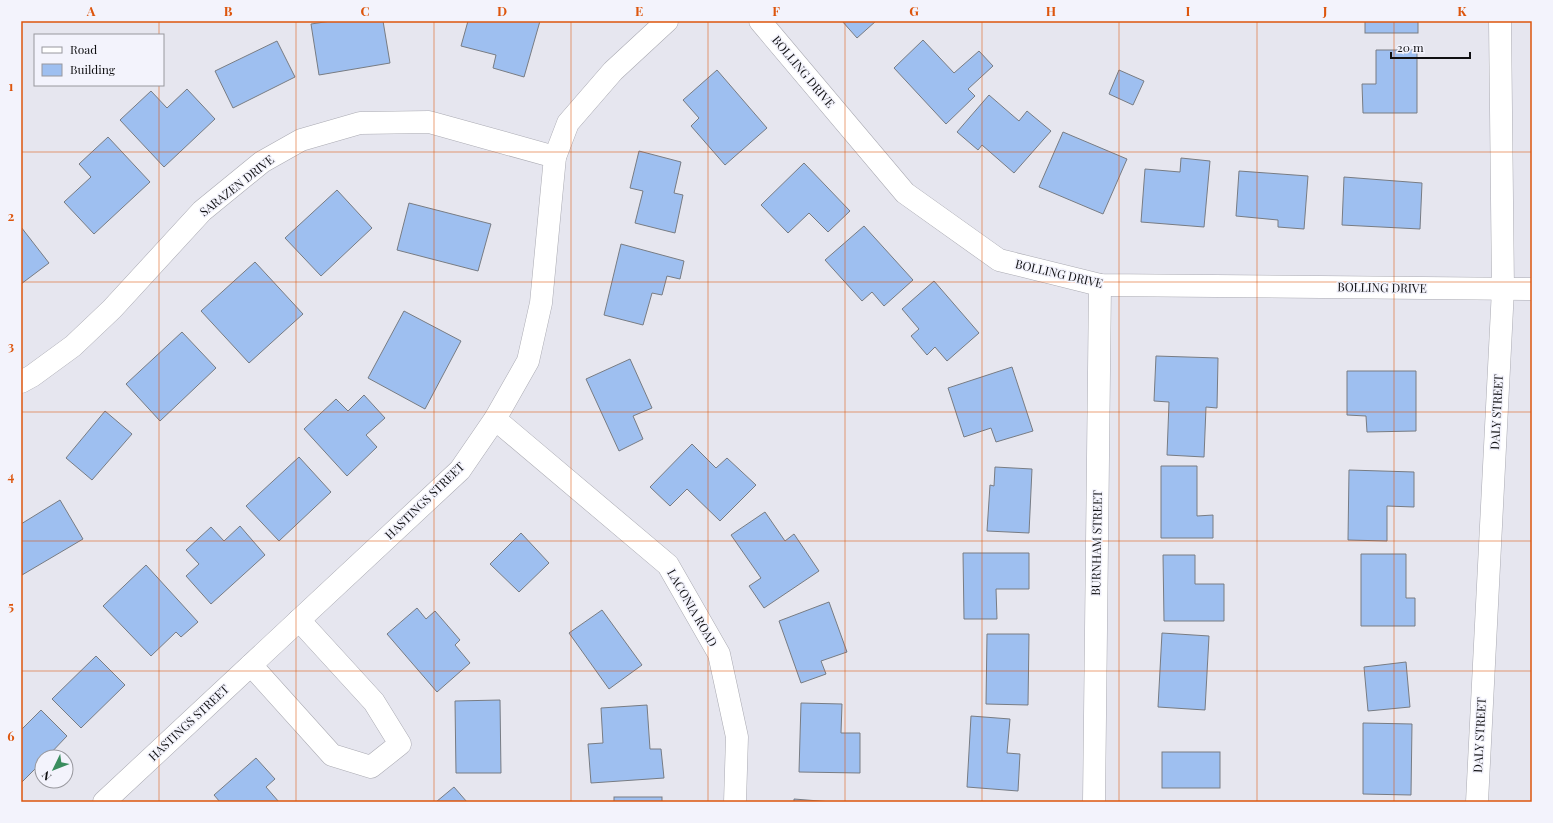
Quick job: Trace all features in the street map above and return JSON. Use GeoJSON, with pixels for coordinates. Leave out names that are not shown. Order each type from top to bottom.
{"type":"FeatureCollection","features":[{"type":"Feature","properties":{"kind":"street","name":"HASTINGS STREET"},"geometry":{"type":"LineString","coordinates":[[104,802],[460,470],[495,419],[528,361],[541,302],[556,157],[568,123],[613,71],[667,21]]}},
{"type":"Feature","properties":{"kind":"street","name":"BOLLING DRIVE"},"geometry":{"type":"LineString","coordinates":[[760,21],[905,193],[999,260],[1100,285],[1532,289]]}},
{"type":"Feature","properties":{"kind":"street","name":"DALY STREET"},"geometry":{"type":"LineString","coordinates":[[1477,802],[1504,289],[1500,21]]}},
{"type":"Feature","properties":{"kind":"street","name":"SARAZEN DRIVE"},"geometry":{"type":"LineString","coordinates":[[21,382],[32,376],[73,346],[112,309],[202,211],[262,162],[301,140],[360,123],[429,122],[556,157]]}},
{"type":"Feature","properties":{"kind":"street","name":"BURNHAM STREET"},"geometry":{"type":"LineString","coordinates":[[1094,802],[1100,285]]}},
{"type":"Feature","properties":{"kind":"street","name":"LACONIA ROAD"},"geometry":{"type":"LineString","coordinates":[[495,419],[668,565],[719,654],[737,736],[735,802]]}},
{"type":"Feature","properties":{"kind":"street"},"geometry":{"type":"LineString","coordinates":[[251,665],[332,755],[371,767],[400,744],[374,702],[299,620]]}},
{"type":"Feature","properties":{"kind":"building"},"geometry":{"type":"Polygon","coordinates":[[[331,21],[383,21],[390,63],[319,75],[311,24],[331,21]]]}},
{"type":"Feature","properties":{"kind":"building"},"geometry":{"type":"Polygon","coordinates":[[[468,21],[540,21],[524,77],[493,68],[496,55],[461,46],[468,21]]]}},
{"type":"Feature","properties":{"kind":"building"},"geometry":{"type":"Polygon","coordinates":[[[842,21],[876,21],[857,38],[842,21]]]}},
{"type":"Feature","properties":{"kind":"building"},"geometry":{"type":"Polygon","coordinates":[[[1365,21],[1418,21],[1418,33],[1365,33],[1365,21]]]}},
{"type":"Feature","properties":{"kind":"building"},"geometry":{"type":"Polygon","coordinates":[[[923,40],[954,73],[979,51],[993,66],[968,89],[975,96],[946,124],[894,68],[923,40]]]}},
{"type":"Feature","properties":{"kind":"building"},"geometry":{"type":"Polygon","coordinates":[[[277,41],[295,77],[233,108],[215,71],[277,41]]]}},
{"type":"Feature","properties":{"kind":"building"},"geometry":{"type":"Polygon","coordinates":[[[1376,50],[1417,50],[1417,113],[1363,113],[1362,84],[1376,84],[1376,50]]]}},
{"type":"Feature","properties":{"kind":"building"},"geometry":{"type":"Polygon","coordinates":[[[717,70],[767,128],[725,165],[691,126],[699,118],[683,100],[717,70]]]}},
{"type":"Feature","properties":{"kind":"building"},"geometry":{"type":"Polygon","coordinates":[[[1119,70],[1144,81],[1133,105],[1109,94],[1119,70]]]}},
{"type":"Feature","properties":{"kind":"building"},"geometry":{"type":"Polygon","coordinates":[[[187,89],[215,119],[164,167],[120,120],[151,91],[167,108],[187,89]]]}},
{"type":"Feature","properties":{"kind":"building"},"geometry":{"type":"Polygon","coordinates":[[[989,95],[1019,121],[1027,111],[1051,131],[1014,173],[982,145],[978,150],[957,132],[989,95]]]}},
{"type":"Feature","properties":{"kind":"building"},"geometry":{"type":"Polygon","coordinates":[[[1063,132],[1127,159],[1103,214],[1039,187],[1063,132]]]}},
{"type":"Feature","properties":{"kind":"building"},"geometry":{"type":"Polygon","coordinates":[[[108,137],[150,182],[94,234],[64,202],[91,177],[79,164],[108,137]]]}},
{"type":"Feature","properties":{"kind":"building"},"geometry":{"type":"Polygon","coordinates":[[[639,151],[681,162],[674,193],[683,195],[675,233],[635,223],[643,191],[630,188],[639,151]]]}},
{"type":"Feature","properties":{"kind":"building"},"geometry":{"type":"Polygon","coordinates":[[[1181,158],[1210,161],[1204,227],[1141,222],[1145,169],[1180,172],[1181,158]]]}},
{"type":"Feature","properties":{"kind":"building"},"geometry":{"type":"Polygon","coordinates":[[[804,163],[850,211],[828,232],[809,213],[788,233],[761,205],[804,163]]]}},
{"type":"Feature","properties":{"kind":"building"},"geometry":{"type":"Polygon","coordinates":[[[1239,171],[1308,176],[1304,229],[1278,227],[1278,220],[1236,216],[1239,171]]]}},
{"type":"Feature","properties":{"kind":"building"},"geometry":{"type":"Polygon","coordinates":[[[1344,177],[1422,183],[1420,229],[1342,225],[1344,177]]]}},
{"type":"Feature","properties":{"kind":"building"},"geometry":{"type":"Polygon","coordinates":[[[337,190],[372,228],[321,276],[285,238],[337,190]]]}},
{"type":"Feature","properties":{"kind":"building"},"geometry":{"type":"Polygon","coordinates":[[[409,203],[491,224],[478,271],[397,250],[409,203]]]}},
{"type":"Feature","properties":{"kind":"building"},"geometry":{"type":"Polygon","coordinates":[[[864,226],[913,280],[884,306],[872,292],[862,301],[825,260],[864,226]]]}},
{"type":"Feature","properties":{"kind":"building"},"geometry":{"type":"Polygon","coordinates":[[[21,227],[49,263],[21,284],[21,227]]]}},
{"type":"Feature","properties":{"kind":"building"},"geometry":{"type":"Polygon","coordinates":[[[621,244],[684,261],[680,279],[667,276],[662,295],[652,293],[643,325],[604,315],[621,244]]]}},
{"type":"Feature","properties":{"kind":"building"},"geometry":{"type":"Polygon","coordinates":[[[255,262],[303,314],[249,363],[201,311],[255,262]]]}},
{"type":"Feature","properties":{"kind":"building"},"geometry":{"type":"Polygon","coordinates":[[[934,281],[979,333],[947,361],[935,347],[927,355],[911,336],[919,329],[902,309],[934,281]]]}},
{"type":"Feature","properties":{"kind":"building"},"geometry":{"type":"Polygon","coordinates":[[[404,311],[461,341],[425,409],[368,378],[404,311]]]}},
{"type":"Feature","properties":{"kind":"building"},"geometry":{"type":"Polygon","coordinates":[[[182,332],[216,368],[160,421],[126,384],[182,332]]]}},
{"type":"Feature","properties":{"kind":"building"},"geometry":{"type":"Polygon","coordinates":[[[1156,356],[1218,358],[1217,408],[1206,407],[1204,457],[1167,455],[1169,402],[1154,401],[1156,356]]]}},
{"type":"Feature","properties":{"kind":"building"},"geometry":{"type":"Polygon","coordinates":[[[630,359],[652,408],[633,416],[643,439],[619,451],[586,379],[630,359]]]}},
{"type":"Feature","properties":{"kind":"building"},"geometry":{"type":"Polygon","coordinates":[[[1012,367],[1033,431],[996,442],[991,428],[964,437],[948,388],[1012,367]]]}},
{"type":"Feature","properties":{"kind":"building"},"geometry":{"type":"Polygon","coordinates":[[[1347,371],[1416,371],[1416,431],[1367,432],[1366,416],[1347,415],[1347,371]]]}},
{"type":"Feature","properties":{"kind":"building"},"geometry":{"type":"Polygon","coordinates":[[[364,395],[385,418],[366,435],[377,447],[347,476],[304,429],[336,399],[348,411],[364,395]]]}},
{"type":"Feature","properties":{"kind":"building"},"geometry":{"type":"Polygon","coordinates":[[[105,411],[132,434],[92,480],[66,458],[105,411]]]}},
{"type":"Feature","properties":{"kind":"building"},"geometry":{"type":"Polygon","coordinates":[[[692,444],[716,468],[727,458],[756,485],[720,521],[687,489],[670,506],[650,487],[692,444]]]}},
{"type":"Feature","properties":{"kind":"building"},"geometry":{"type":"Polygon","coordinates":[[[299,457],[331,492],[279,541],[246,506],[299,457]]]}},
{"type":"Feature","properties":{"kind":"building"},"geometry":{"type":"Polygon","coordinates":[[[1161,466],[1197,466],[1197,516],[1213,515],[1213,538],[1161,538],[1161,466]]]}},
{"type":"Feature","properties":{"kind":"building"},"geometry":{"type":"Polygon","coordinates":[[[995,467],[1032,469],[1029,533],[987,531],[990,485],[994,486],[995,467]]]}},
{"type":"Feature","properties":{"kind":"building"},"geometry":{"type":"Polygon","coordinates":[[[1349,470],[1414,472],[1414,507],[1387,506],[1387,541],[1348,540],[1349,470]]]}},
{"type":"Feature","properties":{"kind":"building"},"geometry":{"type":"Polygon","coordinates":[[[60,500],[83,539],[22,575],[21,524],[60,500]]]}},
{"type":"Feature","properties":{"kind":"building"},"geometry":{"type":"Polygon","coordinates":[[[765,512],[785,541],[794,534],[819,571],[764,608],[749,586],[761,578],[731,535],[765,512]]]}},
{"type":"Feature","properties":{"kind":"building"},"geometry":{"type":"Polygon","coordinates":[[[240,526],[265,555],[211,604],[186,576],[199,564],[186,550],[211,527],[224,541],[240,526]]]}},
{"type":"Feature","properties":{"kind":"building"},"geometry":{"type":"Polygon","coordinates":[[[521,533],[549,563],[519,592],[490,564],[521,533]]]}},
{"type":"Feature","properties":{"kind":"building"},"geometry":{"type":"Polygon","coordinates":[[[963,553],[1029,553],[1029,589],[996,589],[997,619],[964,619],[963,553]]]}},
{"type":"Feature","properties":{"kind":"building"},"geometry":{"type":"Polygon","coordinates":[[[1361,554],[1406,554],[1406,598],[1415,598],[1415,626],[1361,626],[1361,554]]]}},
{"type":"Feature","properties":{"kind":"building"},"geometry":{"type":"Polygon","coordinates":[[[1163,555],[1195,555],[1195,584],[1224,584],[1224,621],[1164,621],[1163,555]]]}},
{"type":"Feature","properties":{"kind":"building"},"geometry":{"type":"Polygon","coordinates":[[[146,565],[198,622],[181,637],[176,632],[151,656],[103,606],[146,565]]]}},
{"type":"Feature","properties":{"kind":"building"},"geometry":{"type":"Polygon","coordinates":[[[829,602],[847,652],[821,661],[826,674],[801,683],[779,621],[829,602]]]}},
{"type":"Feature","properties":{"kind":"building"},"geometry":{"type":"Polygon","coordinates":[[[417,608],[426,619],[435,611],[460,640],[455,645],[470,663],[437,692],[387,634],[417,608]]]}},
{"type":"Feature","properties":{"kind":"building"},"geometry":{"type":"Polygon","coordinates":[[[602,610],[642,665],[609,689],[569,633],[602,610]]]}},
{"type":"Feature","properties":{"kind":"building"},"geometry":{"type":"Polygon","coordinates":[[[1162,633],[1209,636],[1205,710],[1158,707],[1162,633]]]}},
{"type":"Feature","properties":{"kind":"building"},"geometry":{"type":"Polygon","coordinates":[[[987,634],[1029,634],[1028,705],[986,704],[987,634]]]}},
{"type":"Feature","properties":{"kind":"building"},"geometry":{"type":"Polygon","coordinates":[[[96,656],[125,685],[81,728],[52,699],[96,656]]]}},
{"type":"Feature","properties":{"kind":"building"},"geometry":{"type":"Polygon","coordinates":[[[1406,662],[1410,707],[1368,711],[1364,667],[1406,662]]]}},
{"type":"Feature","properties":{"kind":"building"},"geometry":{"type":"Polygon","coordinates":[[[500,700],[501,773],[456,773],[455,701],[500,700]]]}},
{"type":"Feature","properties":{"kind":"building"},"geometry":{"type":"Polygon","coordinates":[[[801,703],[842,704],[841,733],[860,733],[860,773],[799,772],[801,703]]]}},
{"type":"Feature","properties":{"kind":"building"},"geometry":{"type":"Polygon","coordinates":[[[647,705],[650,749],[661,749],[664,778],[591,783],[588,744],[603,743],[601,708],[647,705]]]}},
{"type":"Feature","properties":{"kind":"building"},"geometry":{"type":"Polygon","coordinates":[[[41,710],[67,736],[55,749],[34,749],[34,770],[21,783],[21,730],[41,710]]]}},
{"type":"Feature","properties":{"kind":"building"},"geometry":{"type":"Polygon","coordinates":[[[971,716],[1010,719],[1007,753],[1020,754],[1018,791],[967,787],[971,716]]]}},
{"type":"Feature","properties":{"kind":"building"},"geometry":{"type":"Polygon","coordinates":[[[1363,723],[1412,724],[1411,795],[1363,794],[1363,723]]]}},
{"type":"Feature","properties":{"kind":"building"},"geometry":{"type":"Polygon","coordinates":[[[1162,752],[1220,752],[1220,788],[1162,788],[1162,752]]]}},
{"type":"Feature","properties":{"kind":"building"},"geometry":{"type":"Polygon","coordinates":[[[256,758],[275,779],[266,787],[279,802],[220,802],[214,795],[256,758]]]}},
{"type":"Feature","properties":{"kind":"building"},"geometry":{"type":"Polygon","coordinates":[[[454,787],[467,802],[436,802],[454,787]]]}},
{"type":"Feature","properties":{"kind":"building"},"geometry":{"type":"Polygon","coordinates":[[[614,797],[662,797],[662,802],[614,802],[614,797]]]}},
{"type":"Feature","properties":{"kind":"building"},"geometry":{"type":"Polygon","coordinates":[[[794,799],[832,802],[794,802],[794,799]]]}}]}
